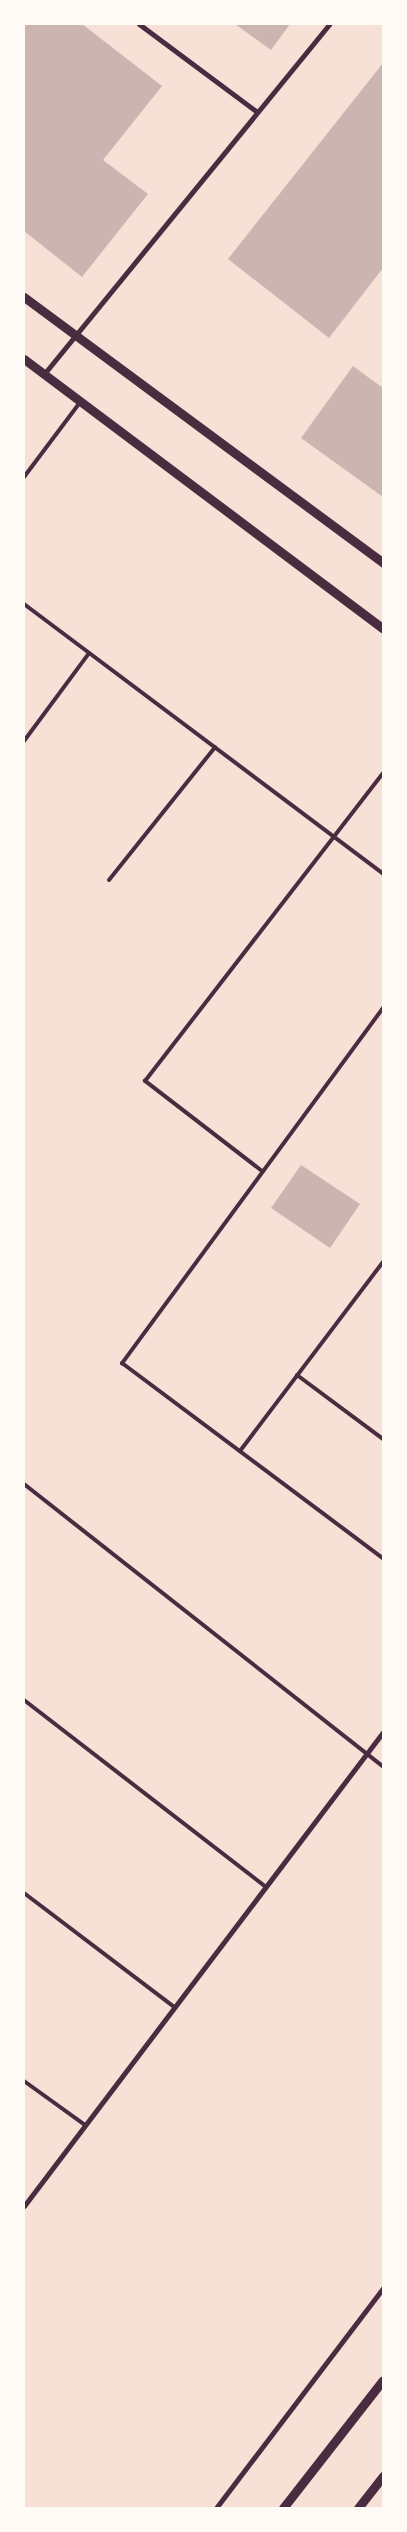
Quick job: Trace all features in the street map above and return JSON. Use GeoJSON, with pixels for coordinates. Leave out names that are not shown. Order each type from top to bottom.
{"type":"FeatureCollection","features":[{"type":"Feature","properties":{"kind":"street"},"geometry":{"type":"LineString","coordinates":[[139,24],[257,112]]}},
{"type":"Feature","properties":{"kind":"street"},"geometry":{"type":"LineString","coordinates":[[44,374],[329,24]]}},
{"type":"Feature","properties":{"kind":"street"},"geometry":{"type":"LineString","coordinates":[[24,298],[383,563]]}},
{"type":"Feature","properties":{"kind":"street"},"geometry":{"type":"LineString","coordinates":[[24,359],[383,629]]}},
{"type":"Feature","properties":{"kind":"street"},"geometry":{"type":"LineString","coordinates":[[24,2206],[383,1732]]}},
{"type":"Feature","properties":{"kind":"street"},"geometry":{"type":"LineString","coordinates":[[216,2508],[383,2288]]}},
{"type":"Feature","properties":{"kind":"street"},"geometry":{"type":"LineString","coordinates":[[283,2508],[383,2380]]}},
{"type":"Feature","properties":{"kind":"street"},"geometry":{"type":"LineString","coordinates":[[358,2508],[383,2476]]}},
{"type":"Feature","properties":{"kind":"lane"},"geometry":{"type":"LineString","coordinates":[[24,477],[81,401]]}},
{"type":"Feature","properties":{"kind":"lane"},"geometry":{"type":"LineString","coordinates":[[24,604],[383,874]]}},
{"type":"Feature","properties":{"kind":"lane"},"geometry":{"type":"LineString","coordinates":[[24,741],[88,652]]}},
{"type":"Feature","properties":{"kind":"lane"},"geometry":{"type":"LineString","coordinates":[[109,880],[215,747]]}},
{"type":"Feature","properties":{"kind":"lane"},"geometry":{"type":"LineString","coordinates":[[262,1171],[145,1081],[383,773]]}},
{"type":"Feature","properties":{"kind":"lane"},"geometry":{"type":"LineString","coordinates":[[383,1008],[122,1363],[383,1558]]}},
{"type":"Feature","properties":{"kind":"lane"},"geometry":{"type":"LineString","coordinates":[[240,1451],[383,1262]]}},
{"type":"Feature","properties":{"kind":"lane"},"geometry":{"type":"LineString","coordinates":[[297,1376],[383,1439]]}},
{"type":"Feature","properties":{"kind":"lane"},"geometry":{"type":"LineString","coordinates":[[24,1484],[383,1766]]}},
{"type":"Feature","properties":{"kind":"lane"},"geometry":{"type":"LineString","coordinates":[[24,1700],[266,1887]]}},
{"type":"Feature","properties":{"kind":"lane"},"geometry":{"type":"LineString","coordinates":[[24,1893],[174,2007]]}},
{"type":"Feature","properties":{"kind":"lane"},"geometry":{"type":"LineString","coordinates":[[24,2081],[85,2124]]}},
{"type":"Feature","properties":{"kind":"building"},"geometry":{"type":"Polygon","coordinates":[[[24,24],[82,24],[162,86],[103,160],[148,194],[82,277],[24,231],[24,24]]]}},
{"type":"Feature","properties":{"kind":"building"},"geometry":{"type":"Polygon","coordinates":[[[235,24],[290,24],[271,50],[235,24]]]}},
{"type":"Feature","properties":{"kind":"building"},"geometry":{"type":"Polygon","coordinates":[[[383,63],[383,268],[329,338],[228,259],[383,63]]]}},
{"type":"Feature","properties":{"kind":"building"},"geometry":{"type":"Polygon","coordinates":[[[353,366],[383,388],[383,497],[301,438],[353,366]]]}},
{"type":"Feature","properties":{"kind":"building"},"geometry":{"type":"Polygon","coordinates":[[[301,1165],[360,1204],[330,1248],[271,1208],[301,1165]]]}}]}
